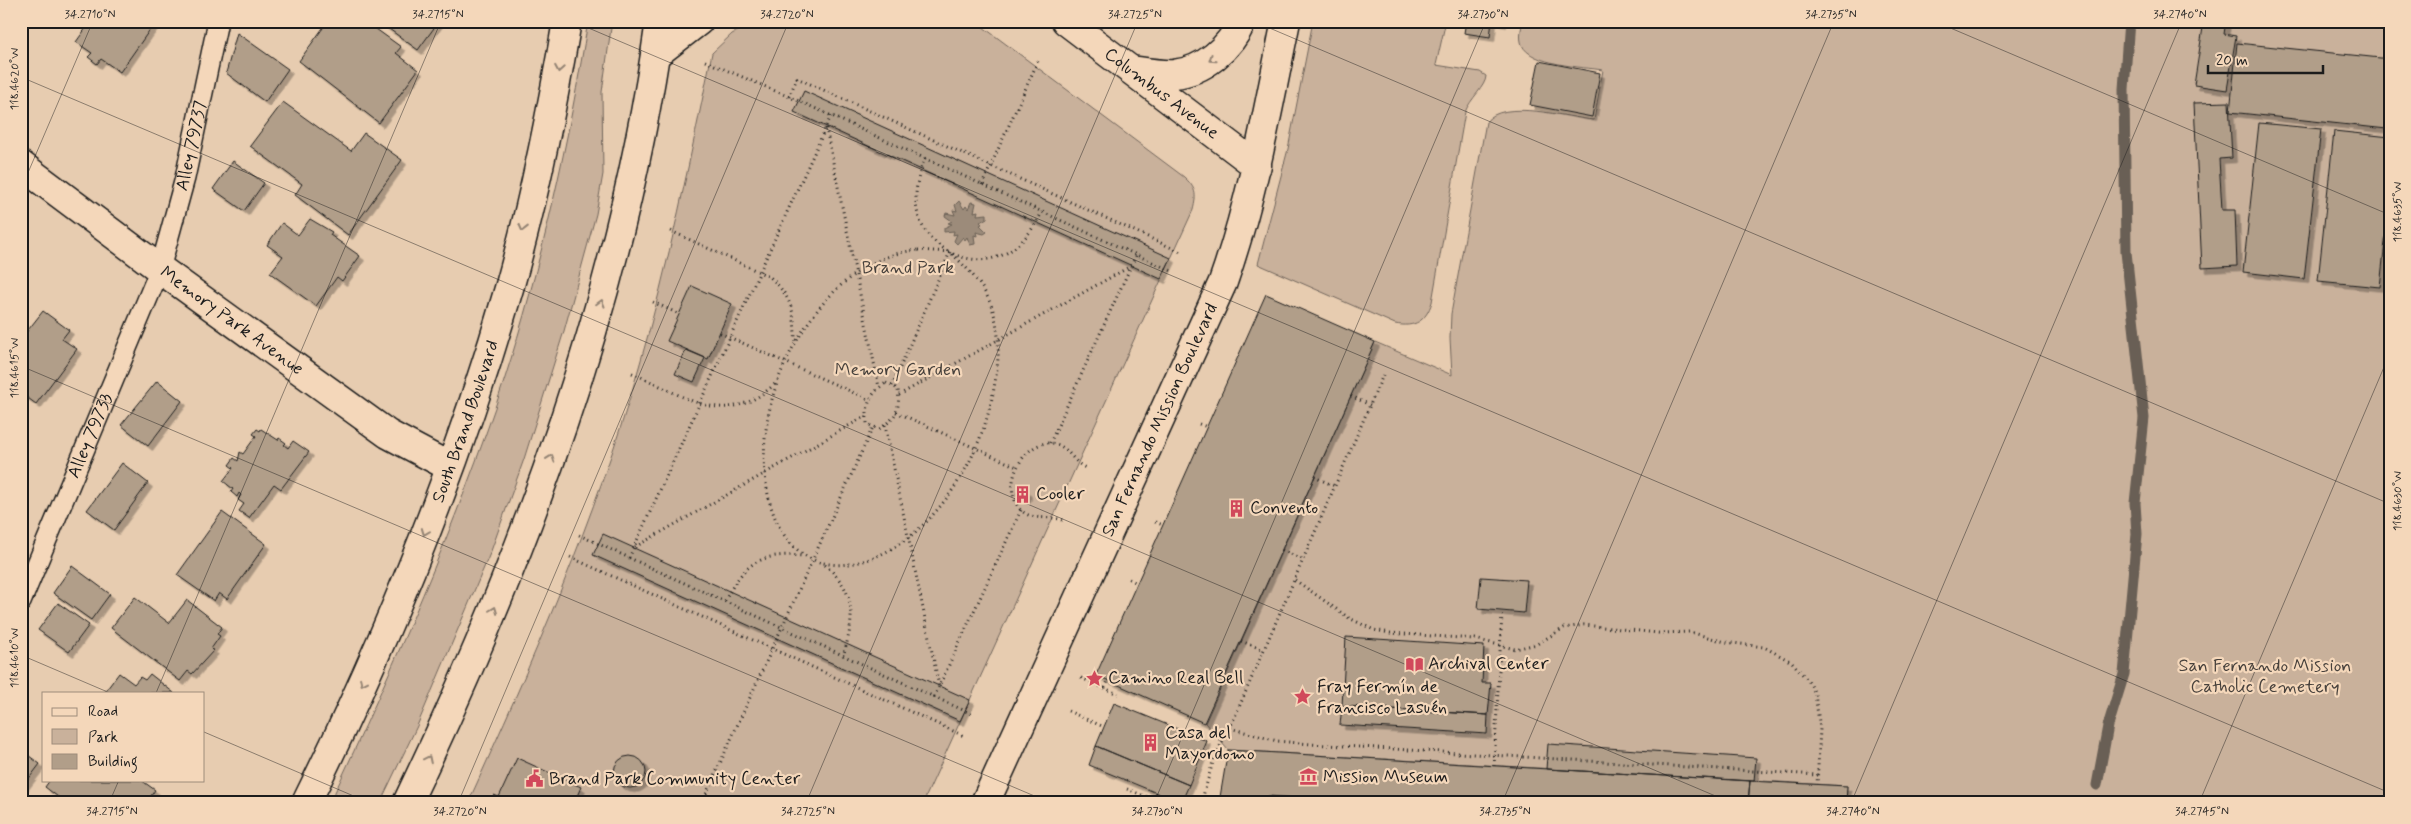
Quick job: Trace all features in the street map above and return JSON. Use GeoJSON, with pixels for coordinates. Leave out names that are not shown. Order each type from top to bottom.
{"type":"FeatureCollection","features":[{"type":"Feature","properties":{"kind":"main road","name":"South Brand Boulevard"},"geometry":{"type":"LineString","coordinates":[[306,803],[370,666],[450,467],[510,284],[551,116],[567,21]]}},
{"type":"Feature","properties":{"kind":"main road"},"geometry":{"type":"LineString","coordinates":[[407,803],[487,629],[564,424],[602,300],[630,186],[660,21]]}},
{"type":"Feature","properties":{"kind":"main road"},"geometry":{"type":"LineString","coordinates":[[655,55],[699,21]]}},
{"type":"Feature","properties":{"kind":"main road","name":"Columbus Avenue"},"geometry":{"type":"LineString","coordinates":[[1066,21],[1257,166]]}},
{"type":"Feature","properties":{"kind":"main road"},"geometry":{"type":"LineString","coordinates":[[1131,70],[1171,74],[1184,73],[1202,66],[1218,55],[1230,42],[1242,21]]}},
{"type":"Feature","properties":{"kind":"main road","name":"San Fernando Mission Boulevard"},"geometry":{"type":"LineString","coordinates":[[985,803],[1223,282],[1241,232],[1257,166],[1286,21]]}},
{"type":"Feature","properties":{"kind":"main road","name":"Memory Park Avenue"},"geometry":{"type":"LineString","coordinates":[[21,165],[160,269],[388,434],[450,467]]}},
{"type":"Feature","properties":{"kind":"lane","name":"Alley 79737"},"geometry":{"type":"LineString","coordinates":[[160,269],[185,178],[218,21]]}},
{"type":"Feature","properties":{"kind":"lane","name":"Alley 79733"},"geometry":{"type":"LineString","coordinates":[[21,602],[160,269]]}},
{"type":"Feature","properties":{"kind":"path"},"geometry":{"type":"LineString","coordinates":[[705,61],[925,158],[1174,272]]}},
{"type":"Feature","properties":{"kind":"path"},"geometry":{"type":"LineString","coordinates":[[982,185],[1038,61]]}},
{"type":"Feature","properties":{"kind":"path"},"geometry":{"type":"LineString","coordinates":[[789,97],[797,78],[1183,254]]}},
{"type":"Feature","properties":{"kind":"path"},"geometry":{"type":"LineString","coordinates":[[629,558],[831,116]]}},
{"type":"Feature","properties":{"kind":"path"},"geometry":{"type":"LineString","coordinates":[[826,127],[879,388]]}},
{"type":"Feature","properties":{"kind":"path"},"geometry":{"type":"LineString","coordinates":[[925,158],[917,176],[916,207],[928,235],[950,252],[973,275],[988,297],[998,328],[999,339],[993,398],[985,429],[952,491],[930,518],[908,538],[887,551],[862,561],[844,565],[825,564],[812,560],[791,545],[776,522],[767,492],[765,473],[766,435],[778,381],[794,344],[813,314],[838,287],[856,274],[900,253],[918,250],[950,252],[978,260],[1005,254],[1028,238],[1042,212]]}},
{"type":"Feature","properties":{"kind":"path"},"geometry":{"type":"LineString","coordinates":[[671,231],[760,271],[780,287],[790,303],[795,323],[794,344]]}},
{"type":"Feature","properties":{"kind":"path"},"geometry":{"type":"LineString","coordinates":[[892,386],[950,252]]}},
{"type":"Feature","properties":{"kind":"path"},"geometry":{"type":"LineString","coordinates":[[1050,443],[1136,255]]}},
{"type":"Feature","properties":{"kind":"path"},"geometry":{"type":"LineString","coordinates":[[899,395],[1131,266]]}},
{"type":"Feature","properties":{"kind":"path"},"geometry":{"type":"LineString","coordinates":[[653,302],[679,314]]}},
{"type":"Feature","properties":{"kind":"path"},"geometry":{"type":"LineString","coordinates":[[720,333],[870,400]]}},
{"type":"Feature","properties":{"kind":"path"},"geometry":{"type":"LineString","coordinates":[[632,373],[700,403],[717,407],[738,407],[756,399],[778,381]]}},
{"type":"Feature","properties":{"kind":"path"},"geometry":{"type":"LineString","coordinates":[[1201,803],[1215,756],[1230,728],[1383,375]]}},
{"type":"Feature","properties":{"kind":"path"},"geometry":{"type":"LineString","coordinates":[[886,383],[898,389],[900,404],[892,420],[879,429],[867,424],[866,416],[866,408],[873,392],[879,388],[886,383]]}},
{"type":"Feature","properties":{"kind":"path"},"geometry":{"type":"LineString","coordinates":[[1351,396],[1370,405]]}},
{"type":"Feature","properties":{"kind":"path"},"geometry":{"type":"LineString","coordinates":[[896,412],[1017,467]]}},
{"type":"Feature","properties":{"kind":"path"},"geometry":{"type":"LineString","coordinates":[[634,547],[866,416]]}},
{"type":"Feature","properties":{"kind":"path"},"geometry":{"type":"LineString","coordinates":[[1199,424],[1207,427]]}},
{"type":"Feature","properties":{"kind":"path"},"geometry":{"type":"LineString","coordinates":[[885,425],[939,686]]}},
{"type":"Feature","properties":{"kind":"path"},"geometry":{"type":"LineString","coordinates":[[702,803],[873,426]]}},
{"type":"Feature","properties":{"kind":"path"},"geometry":{"type":"LineString","coordinates":[[1063,520],[1053,517],[1037,518],[1021,510],[1016,504],[1013,487],[1017,467],[1028,452],[1036,447],[1050,443],[1067,450],[1077,464],[1086,468]]}},
{"type":"Feature","properties":{"kind":"path"},"geometry":{"type":"LineString","coordinates":[[1314,478],[1335,486]]}},
{"type":"Feature","properties":{"kind":"path"},"geometry":{"type":"LineString","coordinates":[[934,697],[1021,510]]}},
{"type":"Feature","properties":{"kind":"path"},"geometry":{"type":"LineString","coordinates":[[1155,522],[1162,525]]}},
{"type":"Feature","properties":{"kind":"path"},"geometry":{"type":"LineString","coordinates":[[579,535],[974,715]]}},
{"type":"Feature","properties":{"kind":"path"},"geometry":{"type":"LineString","coordinates":[[1282,550],[1304,560]]}},
{"type":"Feature","properties":{"kind":"path"},"geometry":{"type":"LineString","coordinates":[[725,601],[740,575],[751,564],[780,555],[805,556]]}},
{"type":"Feature","properties":{"kind":"path"},"geometry":{"type":"LineString","coordinates":[[570,557],[964,736]]}},
{"type":"Feature","properties":{"kind":"path"},"geometry":{"type":"LineString","coordinates":[[825,564],[840,579],[850,601],[851,628],[843,656]]}},
{"type":"Feature","properties":{"kind":"path"},"geometry":{"type":"LineString","coordinates":[[1129,579],[1137,583]]}},
{"type":"Feature","properties":{"kind":"path"},"geometry":{"type":"LineString","coordinates":[[1295,580],[1349,618],[1374,630],[1475,639],[1515,650],[1525,648],[1564,628],[1584,625],[1658,633],[1690,632],[1725,642],[1764,647],[1792,662],[1810,682],[1815,694],[1820,729],[1816,785]]}},
{"type":"Feature","properties":{"kind":"path"},"geometry":{"type":"LineString","coordinates":[[1494,766],[1502,614]]}},
{"type":"Feature","properties":{"kind":"path"},"geometry":{"type":"LineString","coordinates":[[1241,641],[1264,650]]}},
{"type":"Feature","properties":{"kind":"path"},"geometry":{"type":"LineString","coordinates":[[1081,678],[1118,694]]}},
{"type":"Feature","properties":{"kind":"path"},"geometry":{"type":"LineString","coordinates":[[1105,688],[1108,681]]}},
{"type":"Feature","properties":{"kind":"path"},"geometry":{"type":"LineString","coordinates":[[1068,711],[1104,726]]}},
{"type":"Feature","properties":{"kind":"path"},"geometry":{"type":"LineString","coordinates":[[1230,728],[1277,741],[1294,743],[1818,775]]}},
{"type":"Feature","properties":{"kind":"path"},"geometry":{"type":"LineString","coordinates":[[1127,789],[1162,803]]}},
{"type":"Feature","properties":{"kind":"green space"},"geometry":{"type":"Polygon","coordinates":[[[588,21],[612,21],[602,92],[603,174],[596,214],[564,331],[524,459],[491,551],[417,726],[380,803],[330,803],[445,542],[504,381],[530,293],[553,202],[588,21]]]}},
{"type":"Feature","properties":{"kind":"green space","name":"Brand Park"},"geometry":{"type":"Polygon","coordinates":[[[757,21],[975,21],[1184,177],[1193,188],[1195,200],[1193,210],[923,803],[468,803],[562,588],[622,423],[650,328],[669,250],[712,53],[732,34],[757,21]]]}},
{"type":"Feature","properties":{"kind":"green space"},"geometry":{"type":"Polygon","coordinates":[[[1313,21],[1428,21],[1445,25],[1436,65],[1480,72],[1486,76],[1465,112],[1430,309],[1419,322],[1414,324],[1395,324],[1258,264],[1288,149],[1313,21]]]}},
{"type":"Feature","properties":{"kind":"green space","name":"San Fernando Mission Catholic Cemetery"},"geometry":{"type":"Polygon","coordinates":[[[1523,21],[2390,21],[2390,803],[1846,803],[1847,786],[1228,750],[1205,723],[1375,342],[1452,375],[1451,314],[1486,122],[1494,115],[1506,111],[1520,110],[1594,120],[1603,70],[1558,64],[1546,61],[1527,52],[1522,45],[1520,36],[1523,21]]]}},
{"type":"Feature","properties":{"kind":"green space"},"geometry":{"type":"Polygon","coordinates":[[[1268,796],[1280,797],[1374,803],[1267,803],[1268,796]]]}},
{"type":"Feature","properties":{"kind":"shaded area"},"geometry":{"type":"Polygon","coordinates":[[[959,201],[964,209],[966,206],[968,209],[971,202],[976,203],[974,212],[978,211],[977,215],[987,214],[987,218],[980,222],[982,224],[980,225],[987,232],[984,234],[976,232],[977,236],[974,235],[975,244],[970,245],[967,237],[965,240],[963,237],[957,244],[954,241],[957,234],[953,235],[954,231],[944,232],[944,228],[952,224],[948,223],[952,221],[945,216],[946,213],[955,215],[953,210],[957,211],[955,205],[959,201]]]}},
{"type":"Feature","properties":{"kind":"building"},"geometry":{"type":"Polygon","coordinates":[[[91,21],[156,21],[120,72],[101,59],[97,64],[88,57],[92,53],[76,42],[91,21]]]}},
{"type":"Feature","properties":{"kind":"building"},"geometry":{"type":"Polygon","coordinates":[[[328,21],[365,21],[401,47],[396,53],[418,70],[379,123],[299,61],[328,21]]]}},
{"type":"Feature","properties":{"kind":"building"},"geometry":{"type":"Polygon","coordinates":[[[378,21],[439,21],[418,50],[378,21]]]}},
{"type":"Feature","properties":{"kind":"building"},"geometry":{"type":"Polygon","coordinates":[[[1466,21],[1492,21],[1490,37],[1464,33],[1466,21]]]}},
{"type":"Feature","properties":{"kind":"building"},"geometry":{"type":"Polygon","coordinates":[[[2204,21],[2226,21],[2224,34],[2236,36],[2227,90],[2194,85],[2204,21]]]}},
{"type":"Feature","properties":{"kind":"building"},"geometry":{"type":"Polygon","coordinates":[[[237,33],[288,69],[265,102],[226,73],[237,33]]]}},
{"type":"Feature","properties":{"kind":"building"},"geometry":{"type":"Polygon","coordinates":[[[2237,43],[2390,59],[2390,101],[2387,129],[2230,112],[2237,43]]]}},
{"type":"Feature","properties":{"kind":"building"},"geometry":{"type":"Polygon","coordinates":[[[1539,61],[1600,73],[1592,117],[1530,105],[1539,61]]]}},
{"type":"Feature","properties":{"kind":"building"},"geometry":{"type":"Polygon","coordinates":[[[804,91],[1171,258],[1161,279],[794,112],[804,91]]]}},
{"type":"Feature","properties":{"kind":"building"},"geometry":{"type":"Polygon","coordinates":[[[283,102],[351,151],[364,133],[402,160],[348,235],[295,195],[302,184],[250,146],[283,102]]]}},
{"type":"Feature","properties":{"kind":"building"},"geometry":{"type":"Polygon","coordinates":[[[2229,102],[2232,158],[2219,159],[2222,210],[2235,210],[2237,266],[2202,268],[2194,103],[2229,102]]]}},
{"type":"Feature","properties":{"kind":"building"},"geometry":{"type":"Polygon","coordinates":[[[2259,123],[2321,129],[2304,279],[2243,272],[2259,123]]]}},
{"type":"Feature","properties":{"kind":"building"},"geometry":{"type":"Polygon","coordinates":[[[2334,131],[2390,137],[2390,195],[2380,287],[2318,281],[2334,131]]]}},
{"type":"Feature","properties":{"kind":"building"},"geometry":{"type":"Polygon","coordinates":[[[233,161],[264,183],[244,211],[213,189],[233,161]]]}},
{"type":"Feature","properties":{"kind":"building"},"geometry":{"type":"Polygon","coordinates":[[[310,219],[332,232],[330,235],[360,256],[342,281],[337,277],[316,306],[270,273],[283,256],[267,245],[282,223],[298,235],[310,219]]]}},
{"type":"Feature","properties":{"kind":"building"},"geometry":{"type":"Polygon","coordinates":[[[692,286],[732,304],[708,359],[667,341],[692,286]]]}},
{"type":"Feature","properties":{"kind":"building","name":"Convento"},"geometry":{"type":"Polygon","coordinates":[[[1266,294],[1375,342],[1204,723],[1096,675],[1266,294]]]}},
{"type":"Feature","properties":{"kind":"building"},"geometry":{"type":"Polygon","coordinates":[[[43,311],[69,330],[62,339],[77,349],[36,404],[21,393],[21,339],[43,311]]]}},
{"type":"Feature","properties":{"kind":"building"},"geometry":{"type":"Polygon","coordinates":[[[686,350],[705,358],[694,382],[675,374],[686,350]]]}},
{"type":"Feature","properties":{"kind":"building"},"geometry":{"type":"Polygon","coordinates":[[[157,381],[182,401],[148,446],[121,425],[157,381]]]}},
{"type":"Feature","properties":{"kind":"building"},"geometry":{"type":"Polygon","coordinates":[[[257,429],[260,431],[261,429],[278,440],[279,438],[286,443],[284,445],[288,448],[293,441],[309,452],[281,489],[274,484],[249,518],[239,511],[244,504],[238,500],[241,495],[239,493],[237,497],[231,492],[233,489],[223,481],[233,468],[229,465],[234,458],[238,461],[240,452],[243,454],[256,436],[253,434],[257,429]]]}},
{"type":"Feature","properties":{"kind":"building"},"geometry":{"type":"Polygon","coordinates":[[[122,463],[148,483],[114,530],[87,510],[122,463]]]}},
{"type":"Feature","properties":{"kind":"building","name":"Cooler"},"geometry":{"type":"Polygon","coordinates":[[[1020,489],[1024,489],[1027,494],[1026,498],[1020,499],[1017,496],[1017,492],[1020,489]]]}},
{"type":"Feature","properties":{"kind":"building"},"geometry":{"type":"Polygon","coordinates":[[[222,512],[266,544],[227,599],[219,593],[214,601],[177,575],[222,512]]]}},
{"type":"Feature","properties":{"kind":"building"},"geometry":{"type":"Polygon","coordinates":[[[603,534],[970,700],[960,721],[593,555],[603,534]]]}},
{"type":"Feature","properties":{"kind":"building"},"geometry":{"type":"Polygon","coordinates":[[[72,566],[110,594],[91,620],[53,593],[72,566]]]}},
{"type":"Feature","properties":{"kind":"building"},"geometry":{"type":"Polygon","coordinates":[[[1481,577],[1527,580],[1524,613],[1478,609],[1481,577]]]}},
{"type":"Feature","properties":{"kind":"building"},"geometry":{"type":"Polygon","coordinates":[[[135,597],[169,623],[187,600],[222,627],[217,634],[220,636],[211,649],[214,650],[192,674],[188,671],[180,681],[111,628],[135,597]]]}},
{"type":"Feature","properties":{"kind":"building"},"geometry":{"type":"Polygon","coordinates":[[[58,603],[89,625],[69,652],[38,630],[58,603]]]}},
{"type":"Feature","properties":{"kind":"building","name":"Archival Center"},"geometry":{"type":"Polygon","coordinates":[[[1346,637],[1484,646],[1482,683],[1491,683],[1488,715],[1342,706],[1346,637]]]}},
{"type":"Feature","properties":{"kind":"building"},"geometry":{"type":"Polygon","coordinates":[[[119,673],[134,684],[140,677],[145,680],[150,674],[173,692],[105,692],[119,673]]]}},
{"type":"Feature","properties":{"kind":"building","name":"Casa del Mayordomo"},"geometry":{"type":"Polygon","coordinates":[[[1114,703],[1207,741],[1189,785],[1096,746],[1114,703]]]}},
{"type":"Feature","properties":{"kind":"building"},"geometry":{"type":"Polygon","coordinates":[[[1342,706],[1488,715],[1487,734],[1340,725],[1342,706]]]}},
{"type":"Feature","properties":{"kind":"building"},"geometry":{"type":"Polygon","coordinates":[[[1548,744],[1756,758],[1754,781],[1546,769],[1548,744]]]}},
{"type":"Feature","properties":{"kind":"building"},"geometry":{"type":"Polygon","coordinates":[[[1096,746],[1189,785],[1181,803],[1089,765],[1096,746]]]}},
{"type":"Feature","properties":{"kind":"building"},"geometry":{"type":"Polygon","coordinates":[[[21,750],[40,764],[21,789],[21,750]]]}},
{"type":"Feature","properties":{"kind":"building"},"geometry":{"type":"Polygon","coordinates":[[[1228,750],[1750,781],[1748,803],[1374,803],[1268,796],[1267,803],[1219,803],[1228,750]]]}},
{"type":"Feature","properties":{"kind":"building"},"geometry":{"type":"Polygon","coordinates":[[[630,756],[636,757],[641,761],[645,766],[645,778],[641,783],[636,787],[630,788],[624,787],[619,783],[615,778],[614,772],[615,766],[619,761],[624,757],[630,756]]]}},
{"type":"Feature","properties":{"kind":"building","name":"Brand Park Community Center"},"geometry":{"type":"Polygon","coordinates":[[[517,758],[581,787],[574,803],[491,803],[494,795],[499,797],[517,758]]]}},
{"type":"Feature","properties":{"kind":"building"},"geometry":{"type":"Polygon","coordinates":[[[1750,781],[1847,786],[1846,803],[1748,803],[1750,781]]]}},
{"type":"Feature","properties":{"kind":"building"},"geometry":{"type":"Polygon","coordinates":[[[49,782],[144,782],[155,790],[146,803],[61,803],[62,800],[45,787],[49,782]]]}},
{"type":"Feature","properties":{"kind":"waterway"},"geometry":{"type":"LineString","coordinates":[[2097,785],[2108,726],[2124,674],[2137,534],[2135,503],[2144,418],[2126,252],[2124,89],[2129,21]]}},
{"type":"Feature","properties":{"kind":"place","name":"Cooler"},"geometry":{"type":"Point","coordinates":[1022,494]}},
{"type":"Feature","properties":{"kind":"place","name":"Convento"},"geometry":{"type":"Point","coordinates":[1236,508]}},
{"type":"Feature","properties":{"kind":"place","name":"Archival Center"},"geometry":{"type":"Point","coordinates":[1414,664]}},
{"type":"Feature","properties":{"kind":"place","name":"Camino Real Bell"},"geometry":{"type":"Point","coordinates":[1094,678]}},
{"type":"Feature","properties":{"kind":"place","name":"Fray Fermín de Francisco Lasuén"},"geometry":{"type":"Point","coordinates":[1303,697]}},
{"type":"Feature","properties":{"kind":"place","name":"Casa del Mayordomo"},"geometry":{"type":"Point","coordinates":[1151,743]}},
{"type":"Feature","properties":{"kind":"place","name":"Mission Museum"},"geometry":{"type":"Point","coordinates":[1309,777]}},
{"type":"Feature","properties":{"kind":"place","name":"Brand Park Community Center"},"geometry":{"type":"Point","coordinates":[535,779]}},
{"type":"Feature","properties":{"kind":"park label","name":"Memory Garden"},"geometry":{"type":"Point","coordinates":[898,370]}}]}
